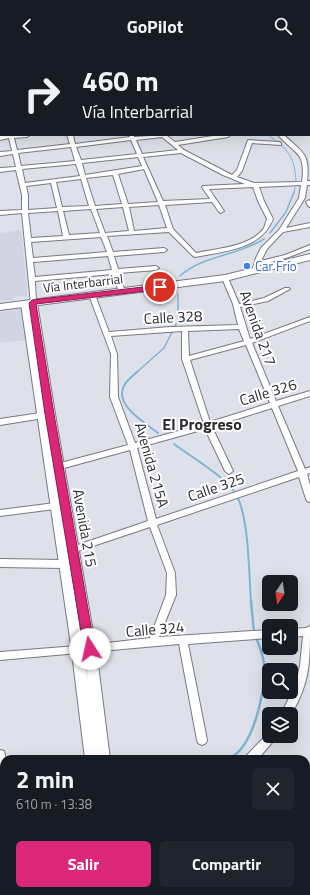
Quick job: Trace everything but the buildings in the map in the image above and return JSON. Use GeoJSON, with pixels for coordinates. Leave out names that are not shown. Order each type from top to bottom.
{"type":"FeatureCollection","features":[{"type":"Feature","properties":{"kind":"main road","name":"Vía Interbarrial"},"geometry":{"type":"LineString","coordinates":[[0,307],[225,278],[256,267],[310,257]]}},
{"type":"Feature","properties":{"kind":"street"},"geometry":{"type":"LineString","coordinates":[[0,138],[12,136],[25,195],[25,212],[32,279],[28,303]]}},
{"type":"Feature","properties":{"kind":"street"},"geometry":{"type":"LineString","coordinates":[[70,136],[122,292]]}},
{"type":"Feature","properties":{"kind":"street"},"geometry":{"type":"LineString","coordinates":[[0,154],[148,136]]}},
{"type":"Feature","properties":{"kind":"street"},"geometry":{"type":"LineString","coordinates":[[164,136],[182,151],[233,177],[256,186]]}},
{"type":"Feature","properties":{"kind":"street"},"geometry":{"type":"LineString","coordinates":[[174,144],[222,136]]}},
{"type":"Feature","properties":{"kind":"street"},"geometry":{"type":"LineString","coordinates":[[256,267],[261,253],[281,231],[289,217],[301,203],[307,184],[307,161],[301,152],[282,136]]}},
{"type":"Feature","properties":{"kind":"street"},"geometry":{"type":"LineString","coordinates":[[132,137],[162,204],[170,230],[195,255],[250,242],[266,230]]}},
{"type":"Feature","properties":{"kind":"street"},"geometry":{"type":"LineString","coordinates":[[233,177],[239,171],[250,141],[278,144]]}},
{"type":"Feature","properties":{"kind":"street"},"geometry":{"type":"LineString","coordinates":[[0,170],[182,151]]}},
{"type":"Feature","properties":{"kind":"street"},"geometry":{"type":"LineString","coordinates":[[23,185],[146,167]]}},
{"type":"Feature","properties":{"kind":"street"},"geometry":{"type":"LineString","coordinates":[[114,172],[126,206],[132,233]]}},
{"type":"Feature","properties":{"kind":"street"},"geometry":{"type":"LineString","coordinates":[[53,181],[67,238]]}},
{"type":"Feature","properties":{"kind":"street"},"geometry":{"type":"LineString","coordinates":[[221,211],[205,187],[307,184]]}},
{"type":"Feature","properties":{"kind":"street"},"geometry":{"type":"LineString","coordinates":[[256,186],[261,202],[270,219],[266,230],[268,244]]}},
{"type":"Feature","properties":{"kind":"street"},"geometry":{"type":"LineString","coordinates":[[0,213],[214,200]]}},
{"type":"Feature","properties":{"kind":"street"},"geometry":{"type":"LineString","coordinates":[[301,203],[310,203]]}},
{"type":"Feature","properties":{"kind":"street"},"geometry":{"type":"LineString","coordinates":[[281,231],[310,225]]}},
{"type":"Feature","properties":{"kind":"street"},"geometry":{"type":"LineString","coordinates":[[28,240],[103,236],[170,230]]}},
{"type":"Feature","properties":{"kind":"street"},"geometry":{"type":"LineString","coordinates":[[256,267],[310,247]]}},
{"type":"Feature","properties":{"kind":"street"},"geometry":{"type":"LineString","coordinates":[[30,260],[164,250]]}},
{"type":"Feature","properties":{"kind":"street"},"geometry":{"type":"LineString","coordinates":[[32,279],[156,268]]}},
{"type":"Feature","properties":{"kind":"street","name":"Avenida 217"},"geometry":{"type":"LineString","coordinates":[[225,278],[237,306],[242,327],[274,404],[306,471],[310,499]]}},
{"type":"Feature","properties":{"kind":"street"},"geometry":{"type":"LineString","coordinates":[[237,306],[266,300],[287,289]]}},
{"type":"Feature","properties":{"kind":"street","name":"Avenida 215A"},"geometry":{"type":"LineString","coordinates":[[92,295],[114,354],[114,397],[133,447],[153,524],[171,573],[171,595],[153,642]]}},
{"type":"Feature","properties":{"kind":"street","name":"Avenida 215"},"geometry":{"type":"LineString","coordinates":[[28,303],[68,551],[90,649],[103,755]]}},
{"type":"Feature","properties":{"kind":"street"},"geometry":{"type":"LineString","coordinates":[[186,359],[248,342],[310,320]]}},
{"type":"Feature","properties":{"kind":"street","name":"Calle 328"},"geometry":{"type":"LineString","coordinates":[[106,334],[170,329],[242,327]]}},
{"type":"Feature","properties":{"kind":"street"},"geometry":{"type":"LineString","coordinates":[[184,329],[186,359],[208,426],[229,471]]}},
{"type":"Feature","properties":{"kind":"street","name":"Calle 326"},"geometry":{"type":"LineString","coordinates":[[54,467],[208,426],[310,393]]}},
{"type":"Feature","properties":{"kind":"street"},"geometry":{"type":"LineString","coordinates":[[0,422],[45,415]]}},
{"type":"Feature","properties":{"kind":"street","name":"Avenida 215"},"geometry":{"type":"LineString","coordinates":[[54,467],[55,506],[68,551],[64,564],[78,650],[91,755]]}},
{"type":"Feature","properties":{"kind":"street","name":"Calle 325"},"geometry":{"type":"LineString","coordinates":[[68,551],[153,524],[306,471]]}},
{"type":"Feature","properties":{"kind":"street"},"geometry":{"type":"LineString","coordinates":[[0,513],[55,506]]}},
{"type":"Feature","properties":{"kind":"street"},"geometry":{"type":"LineString","coordinates":[[0,563],[64,564]]}},
{"type":"Feature","properties":{"kind":"street"},"geometry":{"type":"LineString","coordinates":[[291,707],[296,700],[307,676],[309,631],[298,632]]}},
{"type":"Feature","properties":{"kind":"street","name":"Calle 324"},"geometry":{"type":"LineString","coordinates":[[0,656],[90,649],[153,642],[262,634]]}},
{"type":"Feature","properties":{"kind":"street"},"geometry":{"type":"LineString","coordinates":[[183,640],[202,740]]}},
{"type":"Feature","properties":{"kind":"street"},"geometry":{"type":"LineString","coordinates":[[254,755],[265,743]]}},
{"type":"Feature","properties":{"kind":"shaded area"},"geometry":{"type":"Polygon","coordinates":[[[21,230],[28,298],[23,296],[15,297],[12,300],[0,301],[0,233],[21,230]]]}},
{"type":"Feature","properties":{"kind":"shaded area"},"geometry":{"type":"Polygon","coordinates":[[[23,309],[27,340],[0,343],[0,312],[23,309]]]}},
{"type":"Feature","properties":{"kind":"waterway"},"geometry":{"type":"LineString","coordinates":[[269,136],[281,145],[289,154],[294,166],[296,182]]}},
{"type":"Feature","properties":{"kind":"waterway"},"geometry":{"type":"LineString","coordinates":[[294,193],[295,187]]}},
{"type":"Feature","properties":{"kind":"waterway"},"geometry":{"type":"LineString","coordinates":[[270,233],[286,212],[294,192]]}},
{"type":"Feature","properties":{"kind":"waterway"},"geometry":{"type":"LineString","coordinates":[[180,276],[199,264],[254,245],[264,239]]}},
{"type":"Feature","properties":{"kind":"waterway"},"geometry":{"type":"LineString","coordinates":[[137,372],[164,348],[178,320],[178,294]]}},
{"type":"Feature","properties":{"kind":"waterway"},"geometry":{"type":"LineString","coordinates":[[138,371],[125,384],[122,391],[123,399],[126,406],[138,418],[158,433]]}},
{"type":"Feature","properties":{"kind":"waterway"},"geometry":{"type":"LineString","coordinates":[[174,444],[218,475],[226,482],[237,496],[241,506],[246,533],[251,602]]}},
{"type":"Feature","properties":{"kind":"waterway"},"geometry":{"type":"LineString","coordinates":[[251,601],[254,633]]}},
{"type":"Feature","properties":{"kind":"waterway"},"geometry":{"type":"LineString","coordinates":[[234,755],[240,750],[251,731],[262,696],[264,664],[262,653],[256,637]]}},
{"type":"Feature","properties":{"kind":"place","name":"Car Frío"},"geometry":{"type":"Point","coordinates":[247,266]}},
{"type":"Feature","properties":{"kind":"district","name":"El Progreso"},"geometry":{"type":"Point","coordinates":[202,424]}},
{"type":"Feature","properties":{"kind":"route"},"geometry":{"type":"LineString","coordinates":[[90,649],[32,303],[160,287]]}}]}
